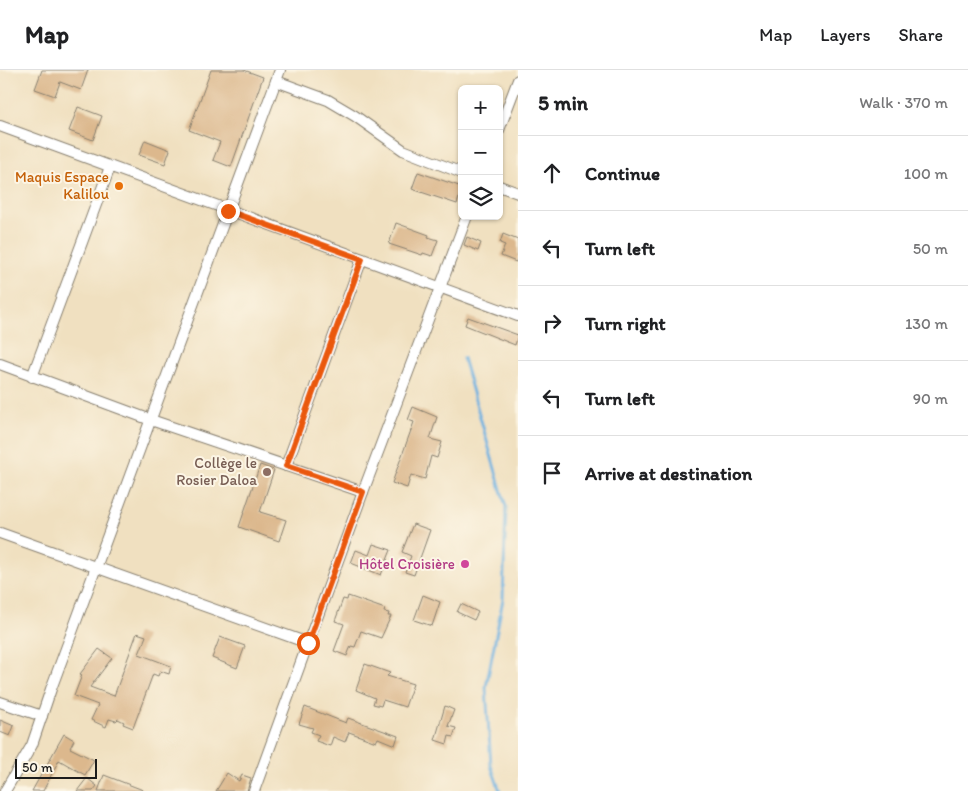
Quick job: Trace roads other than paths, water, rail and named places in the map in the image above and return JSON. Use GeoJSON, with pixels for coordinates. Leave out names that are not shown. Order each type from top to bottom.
{"type":"FeatureCollection","features":[{"type":"Feature","properties":{"kind":"street"},"geometry":{"type":"LineString","coordinates":[[5,791],[32,745],[280,70]]}},
{"type":"Feature","properties":{"kind":"street"},"geometry":{"type":"LineString","coordinates":[[503,119],[518,80]]}},
{"type":"Feature","properties":{"kind":"street"},"geometry":{"type":"LineString","coordinates":[[276,81],[328,100],[355,116],[403,150],[458,171]]}},
{"type":"Feature","properties":{"kind":"street"},"geometry":{"type":"LineString","coordinates":[[0,126],[518,316]]}},
{"type":"Feature","properties":{"kind":"street"},"geometry":{"type":"LineString","coordinates":[[32,377],[110,167]]}},
{"type":"Feature","properties":{"kind":"street"},"geometry":{"type":"LineString","coordinates":[[503,187],[518,193]]}},
{"type":"Feature","properties":{"kind":"street"},"geometry":{"type":"LineString","coordinates":[[254,791],[363,492],[466,220]]}},
{"type":"Feature","properties":{"kind":"street"},"geometry":{"type":"LineString","coordinates":[[286,466],[362,259]]}},
{"type":"Feature","properties":{"kind":"street"},"geometry":{"type":"LineString","coordinates":[[0,364],[150,420],[363,492]]}},
{"type":"Feature","properties":{"kind":"street"},"geometry":{"type":"LineString","coordinates":[[0,532],[308,643]]}},
{"type":"Feature","properties":{"kind":"street"},"geometry":{"type":"LineString","coordinates":[[0,702],[42,716]]}},
{"type":"Feature","properties":{"kind":"waterway"},"geometry":{"type":"LineString","coordinates":[[463,358],[506,507],[503,599],[486,687],[491,766],[500,791]]}},
{"type":"Feature","properties":{"kind":"place","name":"Maquis Espace Kalilou"},"geometry":{"type":"Point","coordinates":[119,186]}},
{"type":"Feature","properties":{"kind":"place","name":"Collège le Rosier Daloa"},"geometry":{"type":"Point","coordinates":[267,472]}},
{"type":"Feature","properties":{"kind":"place","name":"Hôtel Croisière"},"geometry":{"type":"Point","coordinates":[465,564]}}]}
